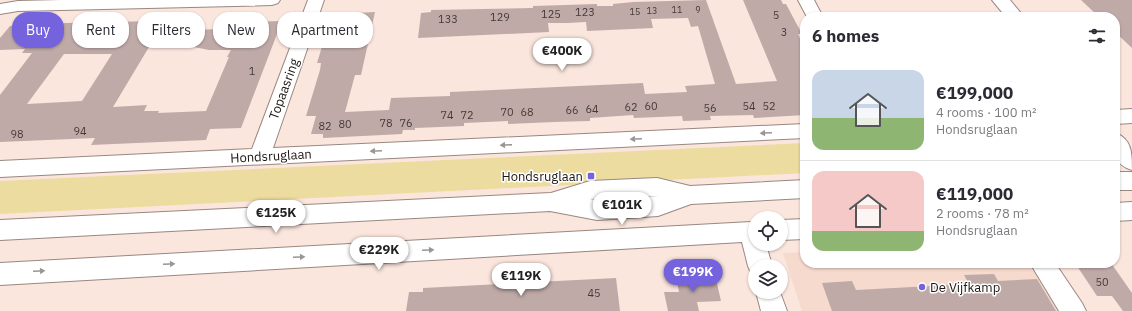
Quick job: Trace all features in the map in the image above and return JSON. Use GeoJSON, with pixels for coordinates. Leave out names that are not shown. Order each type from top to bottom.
{"type":"FeatureCollection","features":[{"type":"Feature","properties":{"kind":"main road"},"geometry":{"type":"LineString","coordinates":[[1000,0],[1011,12]]}},
{"type":"Feature","properties":{"kind":"main road"},"geometry":{"type":"LineString","coordinates":[[1120,130],[1132,140]]}},
{"type":"Feature","properties":{"kind":"main road"},"geometry":{"type":"LineString","coordinates":[[1120,147],[1132,162]]}},
{"type":"Feature","properties":{"kind":"main road"},"geometry":{"type":"LineString","coordinates":[[1120,163],[1132,162]]}},
{"type":"Feature","properties":{"kind":"main road"},"geometry":{"type":"LineString","coordinates":[[1120,181],[1132,180]]}},
{"type":"Feature","properties":{"kind":"main road"},"geometry":{"type":"LineString","coordinates":[[0,230],[550,202],[597,210],[658,206],[691,195],[800,189]]}},
{"type":"Feature","properties":{"kind":"street"},"geometry":{"type":"LineString","coordinates":[[0,9],[20,3],[272,0]]}},
{"type":"Feature","properties":{"kind":"street","name":"Topaasring"},"geometry":{"type":"LineString","coordinates":[[260,156],[316,0]]}},
{"type":"Feature","properties":{"kind":"street"},"geometry":{"type":"LineString","coordinates":[[806,0],[812,12]]}},
{"type":"Feature","properties":{"kind":"street"},"geometry":{"type":"LineString","coordinates":[[1120,117],[1132,116]]}},
{"type":"Feature","properties":{"kind":"street","name":"Hondsruglaan"},"geometry":{"type":"LineString","coordinates":[[0,170],[260,156],[800,131]]}},
{"type":"Feature","properties":{"kind":"street"},"geometry":{"type":"LineString","coordinates":[[1120,212],[1132,211]]}},
{"type":"Feature","properties":{"kind":"street"},"geometry":{"type":"LineString","coordinates":[[788,230],[800,229]]}},
{"type":"Feature","properties":{"kind":"street"},"geometry":{"type":"LineString","coordinates":[[0,274],[748,232]]}},
{"type":"Feature","properties":{"kind":"street"},"geometry":{"type":"LineString","coordinates":[[1045,268],[1074,311]]}},
{"type":"Feature","properties":{"kind":"street"},"geometry":{"type":"LineString","coordinates":[[770,299],[774,311]]}},
{"type":"Feature","properties":{"kind":"shaded area"},"geometry":{"type":"Polygon","coordinates":[[[800,143],[800,173],[0,214],[0,181],[800,143]]]}},
{"type":"Feature","properties":{"kind":"shaded area","name":"De Vijfkamp"},"geometry":{"type":"Polygon","coordinates":[[[800,252],[800,268],[1037,268],[1064,311],[802,311],[788,268],[788,259],[785,259],[783,253],[800,252]]]}},
{"type":"Feature","properties":{"kind":"building"},"geometry":{"type":"Polygon","coordinates":[[[706,0],[736,84],[777,81],[743,0],[781,0],[783,4],[786,4],[800,30],[800,34],[798,34],[800,39],[800,115],[754,118],[753,115],[710,116],[711,120],[683,121],[682,116],[634,118],[633,115],[590,118],[590,121],[508,124],[508,121],[464,123],[464,126],[415,128],[415,130],[403,130],[402,134],[323,138],[323,134],[311,134],[316,116],[306,116],[320,70],[321,63],[317,63],[322,48],[367,48],[361,75],[355,75],[345,112],[389,110],[391,98],[450,96],[450,92],[643,83],[645,94],[687,92],[685,86],[715,84],[698,26],[691,27],[688,18],[651,19],[653,28],[587,31],[586,22],[548,23],[549,32],[418,38],[421,13],[431,12],[431,10],[533,8],[533,6],[597,4],[597,6],[613,6],[613,4],[706,0]]]}},
{"type":"Feature","properties":{"kind":"building"},"geometry":{"type":"Polygon","coordinates":[[[1081,0],[1132,0],[1132,48],[1120,37],[1120,12],[1094,12],[1081,0]]]}},
{"type":"Feature","properties":{"kind":"building"},"geometry":{"type":"Polygon","coordinates":[[[137,21],[137,48],[148,48],[113,107],[147,105],[144,111],[159,111],[158,113],[206,111],[231,50],[209,50],[199,48],[205,48],[205,30],[213,29],[213,48],[269,48],[269,21],[277,21],[277,34],[241,128],[210,129],[206,140],[91,145],[95,138],[0,142],[0,95],[32,53],[22,53],[25,49],[0,50],[0,38],[10,26],[12,26],[12,48],[64,48],[64,23],[72,23],[72,48],[129,48],[129,22],[137,21]],[[64,54],[27,104],[82,101],[112,54],[64,54]]]}},
{"type":"Feature","properties":{"kind":"building"},"geometry":{"type":"Polygon","coordinates":[[[1078,268],[1114,268],[1132,293],[1132,311],[1123,311],[1112,296],[1097,296],[1078,268]]]}},
{"type":"Feature","properties":{"kind":"building"},"geometry":{"type":"Polygon","coordinates":[[[994,274],[998,281],[1037,279],[1056,311],[832,311],[822,283],[852,281],[856,290],[969,284],[964,275],[994,274]]]}},
{"type":"Feature","properties":{"kind":"building"},"geometry":{"type":"Polygon","coordinates":[[[715,275],[721,301],[697,302],[699,311],[668,311],[664,292],[679,292],[676,277],[715,275]]]}},
{"type":"Feature","properties":{"kind":"building"},"geometry":{"type":"Polygon","coordinates":[[[616,278],[620,311],[406,311],[409,292],[423,292],[423,288],[616,278]]]}},
{"type":"Feature","properties":{"kind":"place","name":"Hondsruglaan"},"geometry":{"type":"Point","coordinates":[591,176]}},
{"type":"Feature","properties":{"kind":"place","name":"De Vijfkamp"},"geometry":{"type":"Point","coordinates":[922,287]}}]}
